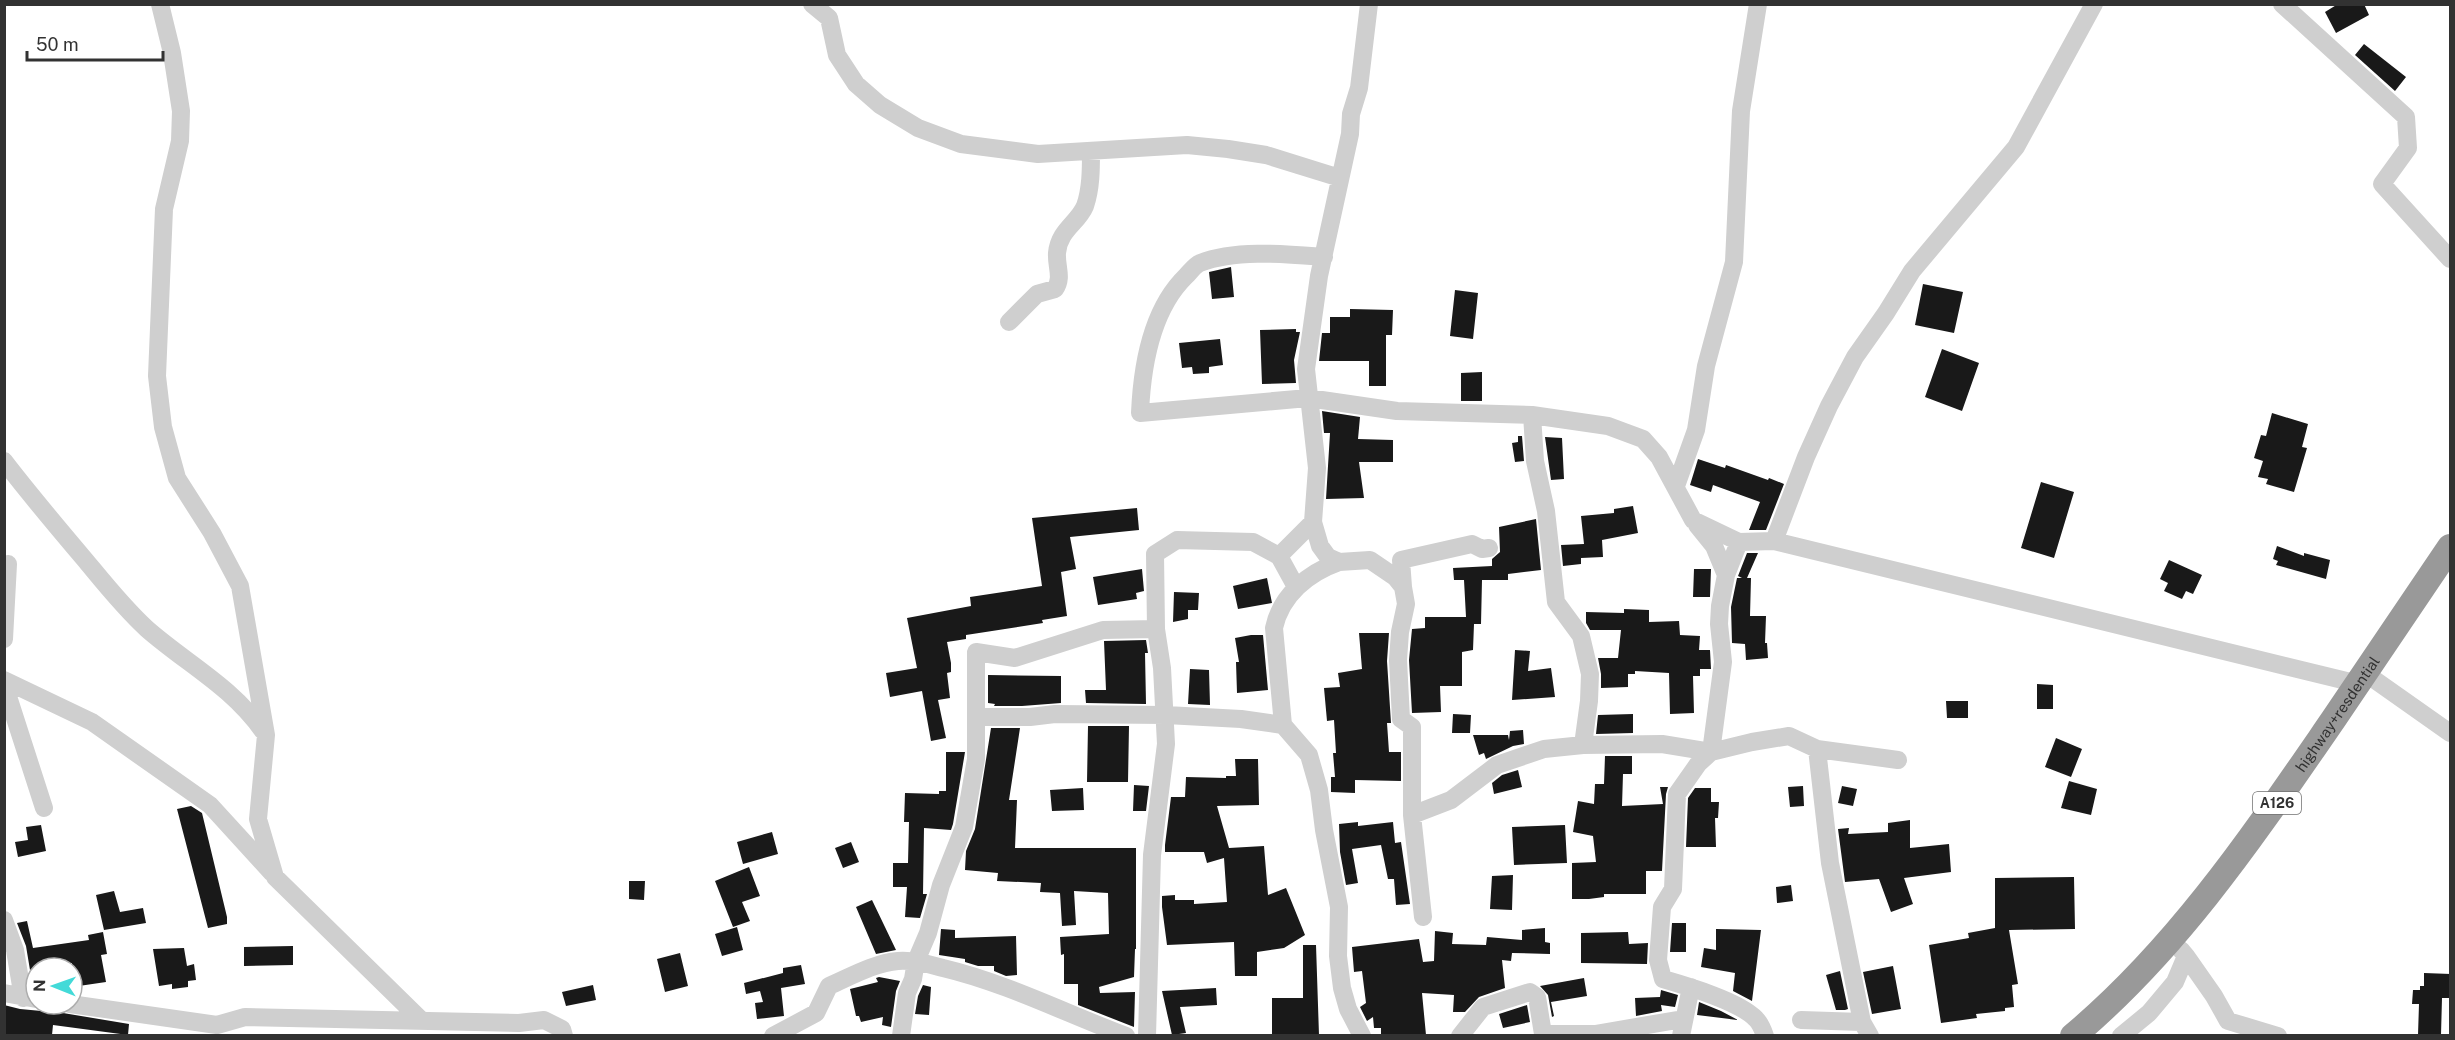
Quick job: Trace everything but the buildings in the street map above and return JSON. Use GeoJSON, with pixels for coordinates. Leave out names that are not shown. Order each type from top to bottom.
{"type":"FeatureCollection","features":[{"type":"Feature","properties":{"kind":"highway","name":"highway+resdential"},"geometry":{"type":"LineString","coordinates":[[2073,1035],[2135,978],[2178,947],[2451,547]]}},
{"type":"Feature","properties":{"kind":"street"},"geometry":{"type":"LineString","coordinates":[[160,4],[174,64],[181,111],[180,141],[164,209],[158,376],[163,427],[177,478],[212,534],[240,586],[266,735],[258,819],[275,877]]}},
{"type":"Feature","properties":{"kind":"street"},"geometry":{"type":"LineString","coordinates":[[812,4],[829,18],[837,55],[856,84],[880,105],[918,128],[961,144],[1038,154],[1187,146],[1228,148],[1266,155],[1340,178]]}},
{"type":"Feature","properties":{"kind":"street"},"geometry":{"type":"LineString","coordinates":[[1339,562],[1328,557],[1320,546],[1313,522],[1317,468],[1306,369],[1324,257],[1350,134],[1351,114],[1359,88],[1369,4]]}},
{"type":"Feature","properties":{"kind":"street"},"geometry":{"type":"LineString","coordinates":[[1676,486],[1696,430],[1706,366],[1734,262],[1741,111],[1758,4]]}},
{"type":"Feature","properties":{"kind":"street"},"geometry":{"type":"LineString","coordinates":[[1774,541],[1806,457],[1855,357],[1912,272],[2016,147],[2094,4]]}},
{"type":"Feature","properties":{"kind":"street"},"geometry":{"type":"LineString","coordinates":[[2282,4],[2406,117],[2408,148],[2382,184],[2451,259]]}},
{"type":"Feature","properties":{"kind":"street"},"geometry":{"type":"LineString","coordinates":[[1009,322],[1037,294],[1055,289],[1059,284],[1057,252],[1066,228],[1084,207],[1091,176],[1091,151]]}},
{"type":"Feature","properties":{"kind":"street"},"geometry":{"type":"LineString","coordinates":[[1324,257],[1281,254],[1236,256],[1198,264],[1180,282],[1161,313],[1150,340],[1141,384],[1140,413],[1308,398],[1397,411],[1532,415],[1608,426],[1643,440],[1659,457],[1693,520],[1714,546],[1726,575]]}},
{"type":"Feature","properties":{"kind":"street"},"geometry":{"type":"LineString","coordinates":[[1532,415],[1535,461],[1546,511],[1556,602],[1581,636],[1590,674],[1590,701],[1583,745]]}},
{"type":"Feature","properties":{"kind":"street"},"geometry":{"type":"LineString","coordinates":[[4,461],[114,596],[146,628],[222,685],[248,709],[266,735]]}},
{"type":"Feature","properties":{"kind":"street"},"geometry":{"type":"LineString","coordinates":[[1693,520],[1739,542],[1774,541],[2362,678],[2451,733]]}},
{"type":"Feature","properties":{"kind":"street"},"geometry":{"type":"LineString","coordinates":[[1279,556],[1313,522]]}},
{"type":"Feature","properties":{"kind":"street"},"geometry":{"type":"LineString","coordinates":[[1147,1035],[1152,855],[1166,744],[1162,668],[1156,629],[1155,554],[1177,540],[1253,542],[1279,556],[1296,587]]}},
{"type":"Feature","properties":{"kind":"street"},"geometry":{"type":"LineString","coordinates":[[1739,542],[1726,575],[1719,624],[1723,662],[1711,752],[1698,764],[1677,794],[1673,889],[1662,907],[1658,960],[1663,979],[1691,987],[1737,1007],[1756,1019],[1765,1035]]}},
{"type":"Feature","properties":{"kind":"street"},"geometry":{"type":"LineString","coordinates":[[1423,917],[1412,815],[1412,727],[1401,719],[1398,660],[1400,632],[1406,604],[1401,560],[1472,544],[1482,549],[1489,548]]}},
{"type":"Feature","properties":{"kind":"street"},"geometry":{"type":"LineString","coordinates":[[1362,1035],[1348,1009],[1342,988],[1338,956],[1339,907],[1324,830],[1319,790],[1310,755],[1283,725],[1274,628],[1277,613],[1296,587],[1322,568],[1339,562],[1370,560],[1395,577],[1403,587]]}},
{"type":"Feature","properties":{"kind":"street"},"geometry":{"type":"LineString","coordinates":[[4,639],[8,564]]}},
{"type":"Feature","properties":{"kind":"street"},"geometry":{"type":"LineString","coordinates":[[901,1035],[907,993],[913,979],[916,961],[928,933],[941,885],[964,827],[976,759],[976,652],[1015,658],[1103,630],[1156,629]]}},
{"type":"Feature","properties":{"kind":"street"},"geometry":{"type":"LineString","coordinates":[[4,682],[44,808]]}},
{"type":"Feature","properties":{"kind":"street"},"geometry":{"type":"LineString","coordinates":[[4,682],[92,722],[210,805],[275,877],[421,1020]]}},
{"type":"Feature","properties":{"kind":"street"},"geometry":{"type":"LineString","coordinates":[[976,717],[1030,717],[1055,714],[1166,715],[1241,719],[1283,725]]}},
{"type":"Feature","properties":{"kind":"street"},"geometry":{"type":"LineString","coordinates":[[1412,815],[1451,800],[1497,765],[1544,749],[1583,745],[1662,744],[1711,752],[1789,736],[1817,749],[1898,760]]}},
{"type":"Feature","properties":{"kind":"street"},"geometry":{"type":"LineString","coordinates":[[1801,1020],[1866,1029],[1830,863],[1817,749]]}},
{"type":"Feature","properties":{"kind":"street"},"geometry":{"type":"LineString","coordinates":[[4,920],[24,979]]}},
{"type":"Feature","properties":{"kind":"street"},"geometry":{"type":"LineString","coordinates":[[2121,1035],[2149,1013],[2175,982],[2178,947]]}},
{"type":"Feature","properties":{"kind":"street"},"geometry":{"type":"LineString","coordinates":[[2178,947],[2214,996],[2228,1021],[2278,1035]]}},
{"type":"Feature","properties":{"kind":"street"},"geometry":{"type":"LineString","coordinates":[[773,1035],[816,1013],[829,986],[872,967],[896,961],[916,961],[965,973],[1126,1035]]}},
{"type":"Feature","properties":{"kind":"street"},"geometry":{"type":"LineString","coordinates":[[1460,1035],[1483,1007],[1530,992],[1537,997],[1543,1034],[1595,1034],[1682,1027],[1691,987]]}},
{"type":"Feature","properties":{"kind":"street"},"geometry":{"type":"LineString","coordinates":[[4,993],[24,997]]}},
{"type":"Feature","properties":{"kind":"street"},"geometry":{"type":"LineString","coordinates":[[84,1006],[218,1025]]}},
{"type":"Feature","properties":{"kind":"street"},"geometry":{"type":"LineString","coordinates":[[244,1035],[245,1017]]}},
{"type":"Feature","properties":{"kind":"street"},"geometry":{"type":"LineString","coordinates":[[199,1035],[218,1025],[245,1017],[519,1023],[544,1020],[562,1029],[564,1035]]}}]}
